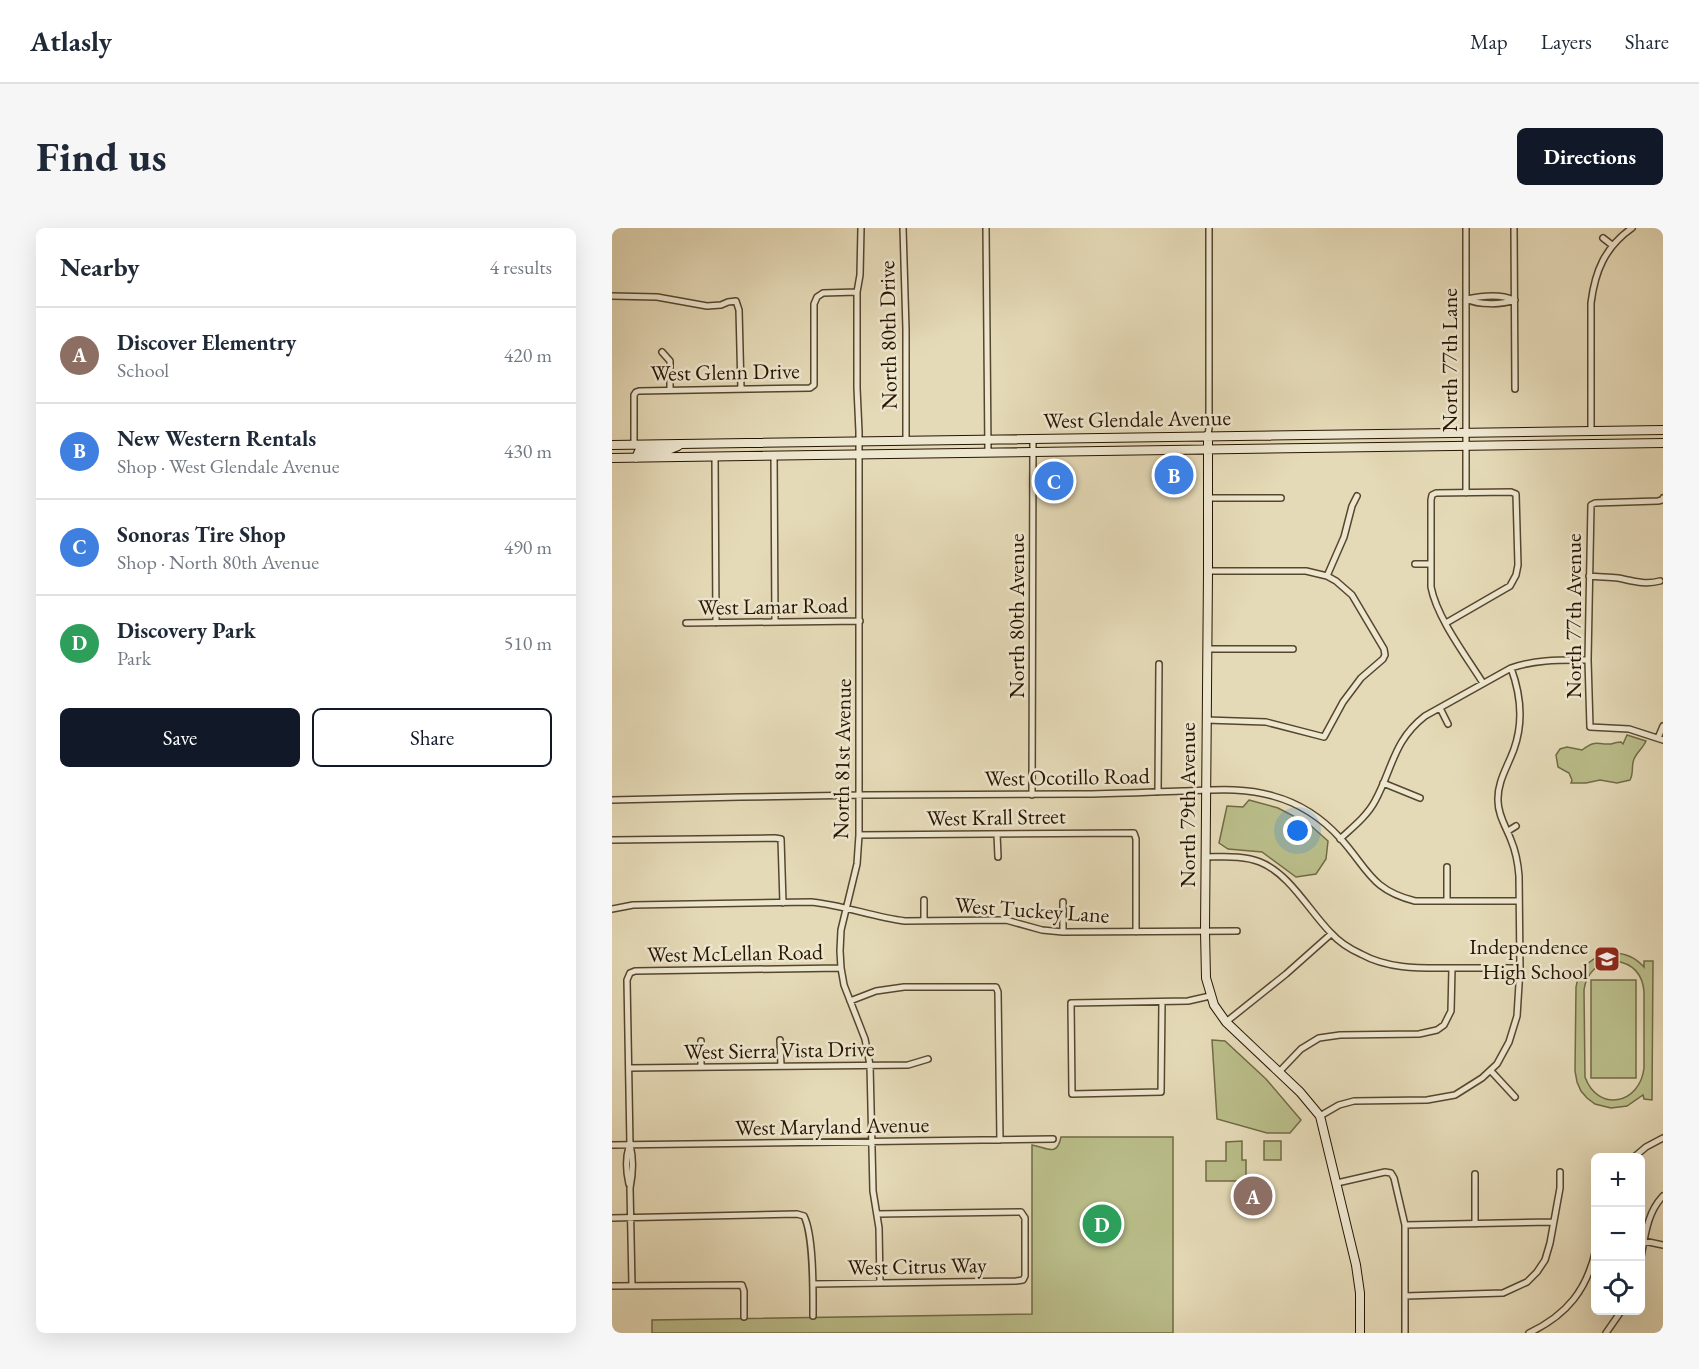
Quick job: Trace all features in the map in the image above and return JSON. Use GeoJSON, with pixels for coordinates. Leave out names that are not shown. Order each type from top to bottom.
{"type":"FeatureCollection","features":[{"type":"Feature","properties":{"kind":"main road","name":"West Glendale Avenue"},"geometry":{"type":"LineString","coordinates":[[612,445],[1663,429]]}},
{"type":"Feature","properties":{"kind":"main road","name":"North 79th Avenue"},"geometry":{"type":"LineString","coordinates":[[1208,435],[1206,978],[1214,1005],[1226,1022],[1300,1092],[1320,1116],[1358,1273],[1360,1333]]}},
{"type":"Feature","properties":{"kind":"main road","name":"West Glendale Avenue"},"geometry":{"type":"LineString","coordinates":[[612,458],[1663,443]]}},
{"type":"Feature","properties":{"kind":"main road"},"geometry":{"type":"LineString","coordinates":[[636,458],[639,451],[668,450],[685,444]]}},
{"type":"Feature","properties":{"kind":"street","name":"North 81st Avenue"},"geometry":{"type":"LineString","coordinates":[[861,228],[860,275],[857,292],[859,835],[857,864],[840,940],[844,985],[865,1039],[870,1065],[873,1191],[880,1245],[880,1282]]}},
{"type":"Feature","properties":{"kind":"street","name":"North 80th Drive"},"geometry":{"type":"LineString","coordinates":[[903,228],[906,441]]}},
{"type":"Feature","properties":{"kind":"street"},"geometry":{"type":"LineString","coordinates":[[986,228],[988,452]]}},
{"type":"Feature","properties":{"kind":"street","name":"North 79th Avenue"},"geometry":{"type":"LineString","coordinates":[[1208,435],[1209,228]]}},
{"type":"Feature","properties":{"kind":"street","name":"North 77th Lane"},"geometry":{"type":"LineString","coordinates":[[1466,228],[1466,493]]}},
{"type":"Feature","properties":{"kind":"street"},"geometry":{"type":"LineString","coordinates":[[1591,430],[1591,303],[1596,278],[1612,245],[1632,228]]}},
{"type":"Feature","properties":{"kind":"street"},"geometry":{"type":"LineString","coordinates":[[1514,229],[1515,389]]}},
{"type":"Feature","properties":{"kind":"street"},"geometry":{"type":"LineString","coordinates":[[1603,238],[1612,245]]}},
{"type":"Feature","properties":{"kind":"street","name":"West Glenn Drive"},"geometry":{"type":"LineString","coordinates":[[634,445],[634,395],[636,392],[810,388],[814,385],[814,304],[816,297],[823,293],[857,292]]}},
{"type":"Feature","properties":{"kind":"street"},"geometry":{"type":"LineString","coordinates":[[612,296],[657,297],[707,306],[736,301],[739,310],[741,389]]}},
{"type":"Feature","properties":{"kind":"street"},"geometry":{"type":"LineString","coordinates":[[1466,299],[1508,297],[1515,300]]}},
{"type":"Feature","properties":{"kind":"street"},"geometry":{"type":"LineString","coordinates":[[662,352],[670,361],[670,390]]}},
{"type":"Feature","properties":{"kind":"street","name":"North 80th Avenue"},"geometry":{"type":"LineString","coordinates":[[1032,795],[1033,438]]}},
{"type":"Feature","properties":{"kind":"street"},"geometry":{"type":"LineString","coordinates":[[715,456],[716,622]]}},
{"type":"Feature","properties":{"kind":"street"},"geometry":{"type":"LineString","coordinates":[[774,456],[775,622]]}},
{"type":"Feature","properties":{"kind":"street"},"geometry":{"type":"LineString","coordinates":[[1446,623],[1510,586],[1516,575],[1518,565],[1516,494],[1511,492],[1432,495],[1431,500],[1433,598],[1446,623],[1483,683]]}},
{"type":"Feature","properties":{"kind":"street"},"geometry":{"type":"LineString","coordinates":[[1327,576],[1344,537],[1357,495]]}},
{"type":"Feature","properties":{"kind":"street"},"geometry":{"type":"LineString","coordinates":[[1208,498],[1281,498]]}},
{"type":"Feature","properties":{"kind":"street","name":"North 77th Avenue"},"geometry":{"type":"LineString","coordinates":[[1661,739],[1629,729],[1590,727],[1588,660],[1591,505],[1663,499]]}},
{"type":"Feature","properties":{"kind":"street"},"geometry":{"type":"LineString","coordinates":[[1415,564],[1431,564]]}},
{"type":"Feature","properties":{"kind":"street"},"geometry":{"type":"LineString","coordinates":[[1206,720],[1266,722],[1324,737],[1343,702],[1361,678],[1385,655],[1384,649],[1352,595],[1327,576],[1306,571],[1208,571]]}},
{"type":"Feature","properties":{"kind":"street"},"geometry":{"type":"LineString","coordinates":[[1589,576],[1617,578],[1639,583],[1660,581]]}},
{"type":"Feature","properties":{"kind":"street"},"geometry":{"type":"LineString","coordinates":[[1510,586],[1517,591]]}},
{"type":"Feature","properties":{"kind":"street","name":"West Lamar Road"},"geometry":{"type":"LineString","coordinates":[[686,623],[860,621]]}},
{"type":"Feature","properties":{"kind":"street"},"geometry":{"type":"LineString","coordinates":[[1207,649],[1293,649]]}},
{"type":"Feature","properties":{"kind":"street"},"geometry":{"type":"LineString","coordinates":[[1519,901],[1415,901],[1391,894],[1371,878],[1340,839],[1365,816],[1376,801],[1402,740],[1425,716],[1511,668],[1541,660],[1588,660]]}},
{"type":"Feature","properties":{"kind":"street"},"geometry":{"type":"LineString","coordinates":[[1158,792],[1159,664]]}},
{"type":"Feature","properties":{"kind":"street"},"geometry":{"type":"LineString","coordinates":[[1320,1116],[1339,1105],[1354,1101],[1405,1101],[1455,1095],[1491,1071],[1503,1054],[1515,1028],[1519,1002],[1520,968],[1517,858],[1500,814],[1498,801],[1499,788],[1515,747],[1521,715],[1517,686],[1511,668]]}},
{"type":"Feature","properties":{"kind":"street"},"geometry":{"type":"LineString","coordinates":[[1440,708],[1448,724]]}},
{"type":"Feature","properties":{"kind":"street"},"geometry":{"type":"LineString","coordinates":[[1661,739],[1663,726]]}},
{"type":"Feature","properties":{"kind":"street"},"geometry":{"type":"LineString","coordinates":[[1383,783],[1420,798]]}},
{"type":"Feature","properties":{"kind":"street","name":"West Ocotillo Road"},"geometry":{"type":"LineString","coordinates":[[612,800],[1250,791],[1273,795],[1288,801],[1314,815],[1340,839]]}},
{"type":"Feature","properties":{"kind":"street"},"geometry":{"type":"LineString","coordinates":[[1508,831],[1516,826]]}},
{"type":"Feature","properties":{"kind":"street","name":"West Krall Street"},"geometry":{"type":"LineString","coordinates":[[859,835],[1134,833],[1136,839],[1136,932]]}},
{"type":"Feature","properties":{"kind":"street"},"geometry":{"type":"LineString","coordinates":[[997,834],[998,857]]}},
{"type":"Feature","properties":{"kind":"street"},"geometry":{"type":"LineString","coordinates":[[612,840],[781,839],[783,903]]}},
{"type":"Feature","properties":{"kind":"street"},"geometry":{"type":"LineString","coordinates":[[1205,857],[1244,858],[1269,866],[1288,883],[1331,934],[1363,956],[1405,967],[1520,968]]}},
{"type":"Feature","properties":{"kind":"street"},"geometry":{"type":"LineString","coordinates":[[1447,867],[1447,901]]}},
{"type":"Feature","properties":{"kind":"street"},"geometry":{"type":"LineString","coordinates":[[924,900],[924,921]]}},
{"type":"Feature","properties":{"kind":"street","name":"West Tuckey Lane"},"geometry":{"type":"LineString","coordinates":[[612,909],[633,905],[811,902],[847,908],[889,919],[1006,920],[1042,930],[1063,932],[1237,931]]}},
{"type":"Feature","properties":{"kind":"street"},"geometry":{"type":"LineString","coordinates":[[1063,902],[1063,932]]}},
{"type":"Feature","properties":{"kind":"street"},"geometry":{"type":"LineString","coordinates":[[1226,1022],[1331,934]]}},
{"type":"Feature","properties":{"kind":"street","name":"West McLellan Road"},"geometry":{"type":"LineString","coordinates":[[629,1068],[627,980],[630,973],[635,971],[841,968]]}},
{"type":"Feature","properties":{"kind":"street"},"geometry":{"type":"LineString","coordinates":[[1279,1072],[1301,1049],[1319,1038],[1340,1035],[1429,1033],[1444,1025],[1451,1011],[1452,968]]}},
{"type":"Feature","properties":{"kind":"street"},"geometry":{"type":"LineString","coordinates":[[850,1001],[876,991],[904,987],[996,987],[998,992],[1000,1140]]}},
{"type":"Feature","properties":{"kind":"street"},"geometry":{"type":"LineString","coordinates":[[1162,1002],[1161,1092],[1072,1094],[1071,1003],[1194,1001],[1210,996]]}},
{"type":"Feature","properties":{"kind":"street"},"geometry":{"type":"LineString","coordinates":[[780,1040],[781,1066]]}},
{"type":"Feature","properties":{"kind":"street"},"geometry":{"type":"LineString","coordinates":[[701,1041],[701,1067]]}},
{"type":"Feature","properties":{"kind":"street","name":"West Sierra Vista Drive"},"geometry":{"type":"LineString","coordinates":[[629,1068],[908,1065],[928,1059]]}},
{"type":"Feature","properties":{"kind":"street"},"geometry":{"type":"LineString","coordinates":[[629,1068],[630,1145],[633,1155],[633,1175],[630,1188],[632,1286]]}},
{"type":"Feature","properties":{"kind":"street"},"geometry":{"type":"LineString","coordinates":[[1491,1071],[1515,1097]]}},
{"type":"Feature","properties":{"kind":"street"},"geometry":{"type":"LineString","coordinates":[[1639,1153],[1663,1138]]}},
{"type":"Feature","properties":{"kind":"street","name":"West Maryland Avenue"},"geometry":{"type":"LineString","coordinates":[[612,1145],[1053,1139]]}},
{"type":"Feature","properties":{"kind":"street"},"geometry":{"type":"LineString","coordinates":[[1337,1183],[1384,1172],[1391,1173],[1394,1178],[1405,1225],[1405,1333]]}},
{"type":"Feature","properties":{"kind":"street"},"geometry":{"type":"LineString","coordinates":[[1405,1296],[1496,1294],[1527,1282],[1545,1260],[1560,1188],[1560,1172]]}},
{"type":"Feature","properties":{"kind":"street"},"geometry":{"type":"LineString","coordinates":[[1474,1174],[1475,1224]]}},
{"type":"Feature","properties":{"kind":"street"},"geometry":{"type":"LineString","coordinates":[[1645,1237],[1652,1211],[1663,1196]]}},
{"type":"Feature","properties":{"kind":"street","name":"West Citrus Way"},"geometry":{"type":"LineString","coordinates":[[813,1284],[1023,1280],[1025,1276],[1025,1218],[1022,1212],[877,1214]]}},
{"type":"Feature","properties":{"kind":"street"},"geometry":{"type":"LineString","coordinates":[[612,1218],[798,1214],[804,1216],[807,1222],[813,1284],[813,1316]]}},
{"type":"Feature","properties":{"kind":"street"},"geometry":{"type":"LineString","coordinates":[[1405,1225],[1553,1222]]}},
{"type":"Feature","properties":{"kind":"street"},"geometry":{"type":"LineString","coordinates":[[1645,1241],[1663,1245]]}},
{"type":"Feature","properties":{"kind":"street"},"geometry":{"type":"LineString","coordinates":[[1529,1333],[1550,1322],[1566,1309],[1591,1273]]}},
{"type":"Feature","properties":{"kind":"street"},"geometry":{"type":"LineString","coordinates":[[612,1286],[742,1286],[744,1317]]}},
{"type":"Feature","properties":{"kind":"street"},"geometry":{"type":"LineString","coordinates":[[1606,1333],[1619,1315]]}},
{"type":"Feature","properties":{"kind":"green space"},"geometry":{"type":"Polygon","coordinates":[[[1627,735],[1646,741],[1634,759],[1630,780],[1617,783],[1600,780],[1571,783],[1569,773],[1558,767],[1556,755],[1560,749],[1567,747],[1582,750],[1596,743],[1621,742],[1623,744],[1627,735]]]}},
{"type":"Feature","properties":{"kind":"green space"},"geometry":{"type":"Polygon","coordinates":[[[1249,800],[1278,808],[1309,824],[1328,841],[1326,859],[1316,874],[1296,877],[1262,852],[1228,849],[1219,843],[1227,806],[1243,807],[1249,800]]]}},
{"type":"Feature","properties":{"kind":"green space"},"geometry":{"type":"Polygon","coordinates":[[[1606,954],[1626,955],[1644,967],[1644,961],[1653,961],[1652,1100],[1644,1099],[1643,1095],[1627,1106],[1611,1108],[1595,1104],[1587,1098],[1577,1082],[1575,1071],[1576,987],[1580,974],[1588,963],[1606,954]],[[1609,962],[1598,966],[1587,978],[1584,990],[1585,1077],[1599,1096],[1618,1100],[1635,1090],[1644,1068],[1642,980],[1632,967],[1621,962],[1609,962]]]}},
{"type":"Feature","properties":{"kind":"green space"},"geometry":{"type":"Polygon","coordinates":[[[1591,980],[1636,980],[1636,1078],[1591,1078],[1591,980]]]}},
{"type":"Feature","properties":{"kind":"green space"},"geometry":{"type":"Polygon","coordinates":[[[1212,1040],[1225,1041],[1266,1079],[1301,1120],[1290,1133],[1267,1133],[1217,1119],[1212,1040]]]}},
{"type":"Feature","properties":{"kind":"green space"},"geometry":{"type":"Polygon","coordinates":[[[1061,1137],[1173,1137],[1173,1333],[652,1333],[652,1320],[1032,1314],[1032,1145],[1054,1149],[1061,1137]]]}},
{"type":"Feature","properties":{"kind":"green space"},"geometry":{"type":"Polygon","coordinates":[[[1242,1141],[1242,1160],[1246,1160],[1246,1181],[1206,1181],[1206,1161],[1226,1161],[1226,1142],[1242,1141]]]}},
{"type":"Feature","properties":{"kind":"green space"},"geometry":{"type":"Polygon","coordinates":[[[1264,1141],[1281,1141],[1281,1160],[1264,1160],[1264,1141]]]}},
{"type":"Feature","properties":{"kind":"place","name":"New Western Rentals"},"geometry":{"type":"Point","coordinates":[1174,475]}},
{"type":"Feature","properties":{"kind":"place","name":"Sonoras Tire Shop"},"geometry":{"type":"Point","coordinates":[1054,481]}},
{"type":"Feature","properties":{"kind":"place","name":"Independence High School"},"geometry":{"type":"Point","coordinates":[1607,959]}},
{"type":"Feature","properties":{"kind":"place","name":"Discover Elementry"},"geometry":{"type":"Point","coordinates":[1253,1196]}},
{"type":"Feature","properties":{"kind":"place","name":"Discovery Park"},"geometry":{"type":"Point","coordinates":[1102,1224]}}]}
